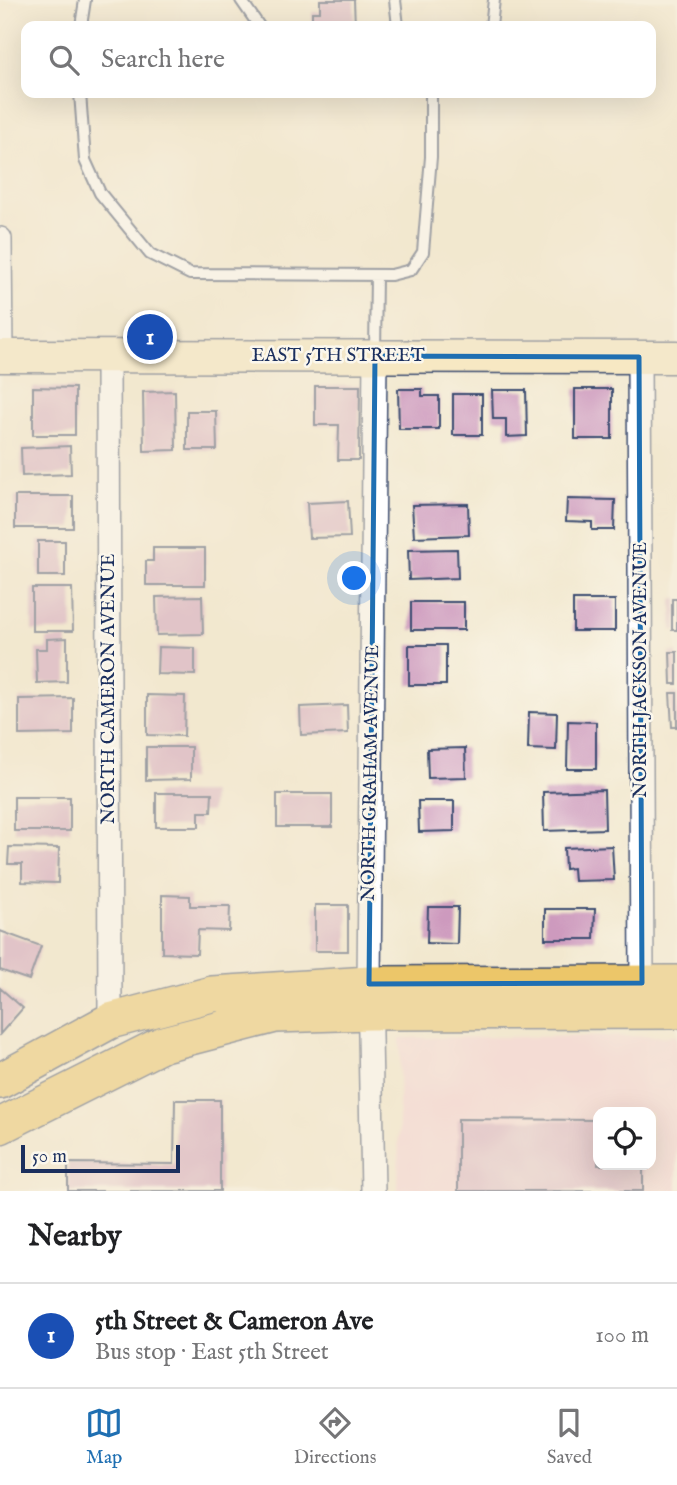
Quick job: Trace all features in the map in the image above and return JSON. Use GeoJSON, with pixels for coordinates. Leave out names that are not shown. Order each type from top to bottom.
{"type":"FeatureCollection","features":[{"type":"Feature","properties":{"kind":"main road","name":"EAST 5TH STREET"},"geometry":{"type":"LineString","coordinates":[[1,356],[677,357]]}},
{"type":"Feature","properties":{"kind":"main road"},"geometry":{"type":"LineString","coordinates":[[0,1126],[163,1044],[275,1015],[370,998],[677,983]]}},
{"type":"Feature","properties":{"kind":"main road"},"geometry":{"type":"LineString","coordinates":[[0,1081],[110,1021],[212,994],[677,1011]]}},
{"type":"Feature","properties":{"kind":"main road"},"geometry":{"type":"LineString","coordinates":[[0,1103],[91,1053],[110,1021]]}},
{"type":"Feature","properties":{"kind":"street"},"geometry":{"type":"LineString","coordinates":[[0,239],[1,356]]}},
{"type":"Feature","properties":{"kind":"street","name":"NORTH GRAHAM AVENUE"},"geometry":{"type":"LineString","coordinates":[[373,1191],[370,998],[375,356]]}},
{"type":"Feature","properties":{"kind":"street","name":"NORTH CAMERON AVENUE"},"geometry":{"type":"LineString","coordinates":[[108,357],[110,1021]]}},
{"type":"Feature","properties":{"kind":"street","name":"NORTH JACKSON AVENUE"},"geometry":{"type":"LineString","coordinates":[[639,357],[642,983]]}},
{"type":"Feature","properties":{"kind":"lane"},"geometry":{"type":"LineString","coordinates":[[82,21],[85,0]]}},
{"type":"Feature","properties":{"kind":"lane"},"geometry":{"type":"LineString","coordinates":[[241,0],[256,21]]}},
{"type":"Feature","properties":{"kind":"lane"},"geometry":{"type":"LineString","coordinates":[[395,0],[397,21]]}},
{"type":"Feature","properties":{"kind":"lane"},"geometry":{"type":"LineString","coordinates":[[492,21],[494,0]]}},
{"type":"Feature","properties":{"kind":"lane"},"geometry":{"type":"LineString","coordinates":[[80,98],[85,160],[100,193],[150,254],[190,274],[376,275],[411,270],[423,252],[430,157],[431,98]]}},
{"type":"Feature","properties":{"kind":"lane"},"geometry":{"type":"LineString","coordinates":[[375,356],[376,275]]}},
{"type":"Feature","properties":{"kind":"highlighted area"},"geometry":{"type":"Polygon","coordinates":[[[375,356],[639,357],[642,983],[369,984],[375,356]]]}},
{"type":"Feature","properties":{"kind":"shaded area"},"geometry":{"type":"Polygon","coordinates":[[[677,1036],[677,1191],[398,1191],[400,1038],[677,1036]]]}},
{"type":"Feature","properties":{"kind":"building"},"geometry":{"type":"Polygon","coordinates":[[[320,0],[354,0],[355,21],[312,21],[312,12],[320,12],[320,0]]]}},
{"type":"Feature","properties":{"kind":"building"},"geometry":{"type":"Polygon","coordinates":[[[315,386],[360,386],[359,460],[338,460],[339,425],[315,425],[315,386]]]}},
{"type":"Feature","properties":{"kind":"building"},"geometry":{"type":"Polygon","coordinates":[[[33,387],[75,388],[75,435],[33,435],[33,387]]]}},
{"type":"Feature","properties":{"kind":"building"},"geometry":{"type":"Polygon","coordinates":[[[398,389],[422,389],[422,396],[439,396],[439,429],[399,429],[398,389]]]}},
{"type":"Feature","properties":{"kind":"building"},"geometry":{"type":"Polygon","coordinates":[[[575,389],[612,389],[612,439],[575,439],[575,389]]]}},
{"type":"Feature","properties":{"kind":"building"},"geometry":{"type":"Polygon","coordinates":[[[492,390],[526,390],[527,436],[506,437],[506,419],[493,419],[492,390]]]}},
{"type":"Feature","properties":{"kind":"building"},"geometry":{"type":"Polygon","coordinates":[[[175,391],[176,450],[144,451],[143,392],[175,391]]]}},
{"type":"Feature","properties":{"kind":"building"},"geometry":{"type":"Polygon","coordinates":[[[453,394],[482,394],[482,435],[453,435],[453,394]]]}},
{"type":"Feature","properties":{"kind":"building"},"geometry":{"type":"Polygon","coordinates":[[[187,411],[216,411],[217,450],[187,450],[187,411]]]}},
{"type":"Feature","properties":{"kind":"building"},"geometry":{"type":"Polygon","coordinates":[[[70,446],[71,474],[22,476],[21,448],[70,446]]]}},
{"type":"Feature","properties":{"kind":"building"},"geometry":{"type":"Polygon","coordinates":[[[15,496],[73,496],[73,528],[15,528],[15,496]]]}},
{"type":"Feature","properties":{"kind":"building"},"geometry":{"type":"Polygon","coordinates":[[[567,499],[615,500],[614,530],[592,530],[592,522],[566,521],[567,499]]]}},
{"type":"Feature","properties":{"kind":"building"},"geometry":{"type":"Polygon","coordinates":[[[348,501],[350,537],[309,538],[307,503],[348,501]]]}},
{"type":"Feature","properties":{"kind":"building"},"geometry":{"type":"Polygon","coordinates":[[[468,504],[469,535],[414,537],[412,505],[468,504]]]}},
{"type":"Feature","properties":{"kind":"building"},"geometry":{"type":"Polygon","coordinates":[[[38,541],[65,541],[65,576],[38,576],[38,541]]]}},
{"type":"Feature","properties":{"kind":"building"},"geometry":{"type":"Polygon","coordinates":[[[153,548],[205,548],[205,585],[146,585],[146,561],[153,561],[153,548]]]}},
{"type":"Feature","properties":{"kind":"building"},"geometry":{"type":"Polygon","coordinates":[[[457,549],[458,578],[409,580],[408,550],[457,549]]]}},
{"type":"Feature","properties":{"kind":"building"},"geometry":{"type":"Polygon","coordinates":[[[32,588],[72,588],[73,631],[32,631],[32,588]]]}},
{"type":"Feature","properties":{"kind":"building"},"geometry":{"type":"Polygon","coordinates":[[[202,596],[203,634],[157,635],[156,597],[202,596]]]}},
{"type":"Feature","properties":{"kind":"building"},"geometry":{"type":"Polygon","coordinates":[[[672,599],[677,599],[677,630],[672,630],[672,599]]]}},
{"type":"Feature","properties":{"kind":"building"},"geometry":{"type":"Polygon","coordinates":[[[573,600],[615,600],[615,631],[573,631],[573,600]]]}},
{"type":"Feature","properties":{"kind":"building"},"geometry":{"type":"Polygon","coordinates":[[[411,602],[464,602],[464,630],[411,630],[411,602]]]}},
{"type":"Feature","properties":{"kind":"building"},"geometry":{"type":"Polygon","coordinates":[[[67,638],[67,682],[37,683],[36,649],[47,649],[47,639],[67,638]]]}},
{"type":"Feature","properties":{"kind":"building"},"geometry":{"type":"Polygon","coordinates":[[[409,645],[446,645],[446,685],[409,685],[409,645]]]}},
{"type":"Feature","properties":{"kind":"building"},"geometry":{"type":"Polygon","coordinates":[[[158,647],[195,648],[195,675],[157,674],[158,647]]]}},
{"type":"Feature","properties":{"kind":"building"},"geometry":{"type":"Polygon","coordinates":[[[670,652],[677,652],[677,684],[671,684],[670,652]]]}},
{"type":"Feature","properties":{"kind":"building"},"geometry":{"type":"Polygon","coordinates":[[[670,693],[677,693],[677,727],[672,727],[670,693]]]}},
{"type":"Feature","properties":{"kind":"building"},"geometry":{"type":"Polygon","coordinates":[[[147,695],[185,696],[184,736],[147,735],[147,695]]]}},
{"type":"Feature","properties":{"kind":"building"},"geometry":{"type":"Polygon","coordinates":[[[73,698],[73,734],[19,735],[19,699],[73,698]]]}},
{"type":"Feature","properties":{"kind":"building"},"geometry":{"type":"Polygon","coordinates":[[[347,705],[348,733],[301,735],[300,707],[347,705]]]}},
{"type":"Feature","properties":{"kind":"building"},"geometry":{"type":"Polygon","coordinates":[[[529,712],[557,713],[556,750],[528,749],[529,712]]]}},
{"type":"Feature","properties":{"kind":"building"},"geometry":{"type":"Polygon","coordinates":[[[568,721],[596,722],[596,769],[567,769],[568,721]]]}},
{"type":"Feature","properties":{"kind":"building"},"geometry":{"type":"Polygon","coordinates":[[[146,747],[191,747],[191,779],[146,780],[146,747]]]}},
{"type":"Feature","properties":{"kind":"building"},"geometry":{"type":"Polygon","coordinates":[[[465,748],[466,777],[428,778],[427,749],[465,748]]]}},
{"type":"Feature","properties":{"kind":"building"},"geometry":{"type":"Polygon","coordinates":[[[604,790],[605,829],[544,831],[543,792],[604,790]]]}},
{"type":"Feature","properties":{"kind":"building"},"geometry":{"type":"Polygon","coordinates":[[[156,793],[212,793],[211,812],[199,812],[199,827],[156,827],[156,793]]]}},
{"type":"Feature","properties":{"kind":"building"},"geometry":{"type":"Polygon","coordinates":[[[277,794],[332,794],[332,827],[277,827],[277,794]]]}},
{"type":"Feature","properties":{"kind":"building"},"geometry":{"type":"Polygon","coordinates":[[[14,797],[70,797],[70,831],[14,831],[14,797]]]}},
{"type":"Feature","properties":{"kind":"building"},"geometry":{"type":"Polygon","coordinates":[[[418,801],[454,801],[454,831],[419,832],[418,801]]]}},
{"type":"Feature","properties":{"kind":"building"},"geometry":{"type":"Polygon","coordinates":[[[612,846],[614,880],[574,881],[573,868],[565,869],[564,848],[612,846]]]}},
{"type":"Feature","properties":{"kind":"building"},"geometry":{"type":"Polygon","coordinates":[[[9,847],[59,848],[58,883],[22,882],[22,864],[8,864],[9,847]]]}},
{"type":"Feature","properties":{"kind":"building"},"geometry":{"type":"Polygon","coordinates":[[[162,895],[190,896],[190,906],[230,906],[229,931],[198,930],[197,954],[162,953],[162,895]]]}},
{"type":"Feature","properties":{"kind":"building"},"geometry":{"type":"Polygon","coordinates":[[[315,905],[348,905],[348,951],[315,951],[315,905]]]}},
{"type":"Feature","properties":{"kind":"building"},"geometry":{"type":"Polygon","coordinates":[[[428,907],[458,907],[457,944],[427,943],[428,907]]]}},
{"type":"Feature","properties":{"kind":"building"},"geometry":{"type":"Polygon","coordinates":[[[545,909],[595,909],[594,939],[545,939],[545,909]]]}},
{"type":"Feature","properties":{"kind":"building"},"geometry":{"type":"Polygon","coordinates":[[[0,931],[41,946],[29,980],[0,970],[0,931]]]}},
{"type":"Feature","properties":{"kind":"building"},"geometry":{"type":"Polygon","coordinates":[[[0,988],[23,1008],[0,1034],[0,988]]]}},
{"type":"Feature","properties":{"kind":"building"},"geometry":{"type":"Polygon","coordinates":[[[175,1100],[220,1100],[220,1191],[68,1191],[68,1163],[174,1164],[175,1100]]]}},
{"type":"Feature","properties":{"kind":"building"},"geometry":{"type":"Polygon","coordinates":[[[458,1119],[593,1120],[593,1170],[643,1170],[643,1191],[458,1191],[458,1119]]]}},
{"type":"Feature","properties":{"kind":"place","name":"5th Street & Cameron Ave"},"geometry":{"type":"Point","coordinates":[150,337]}}]}
